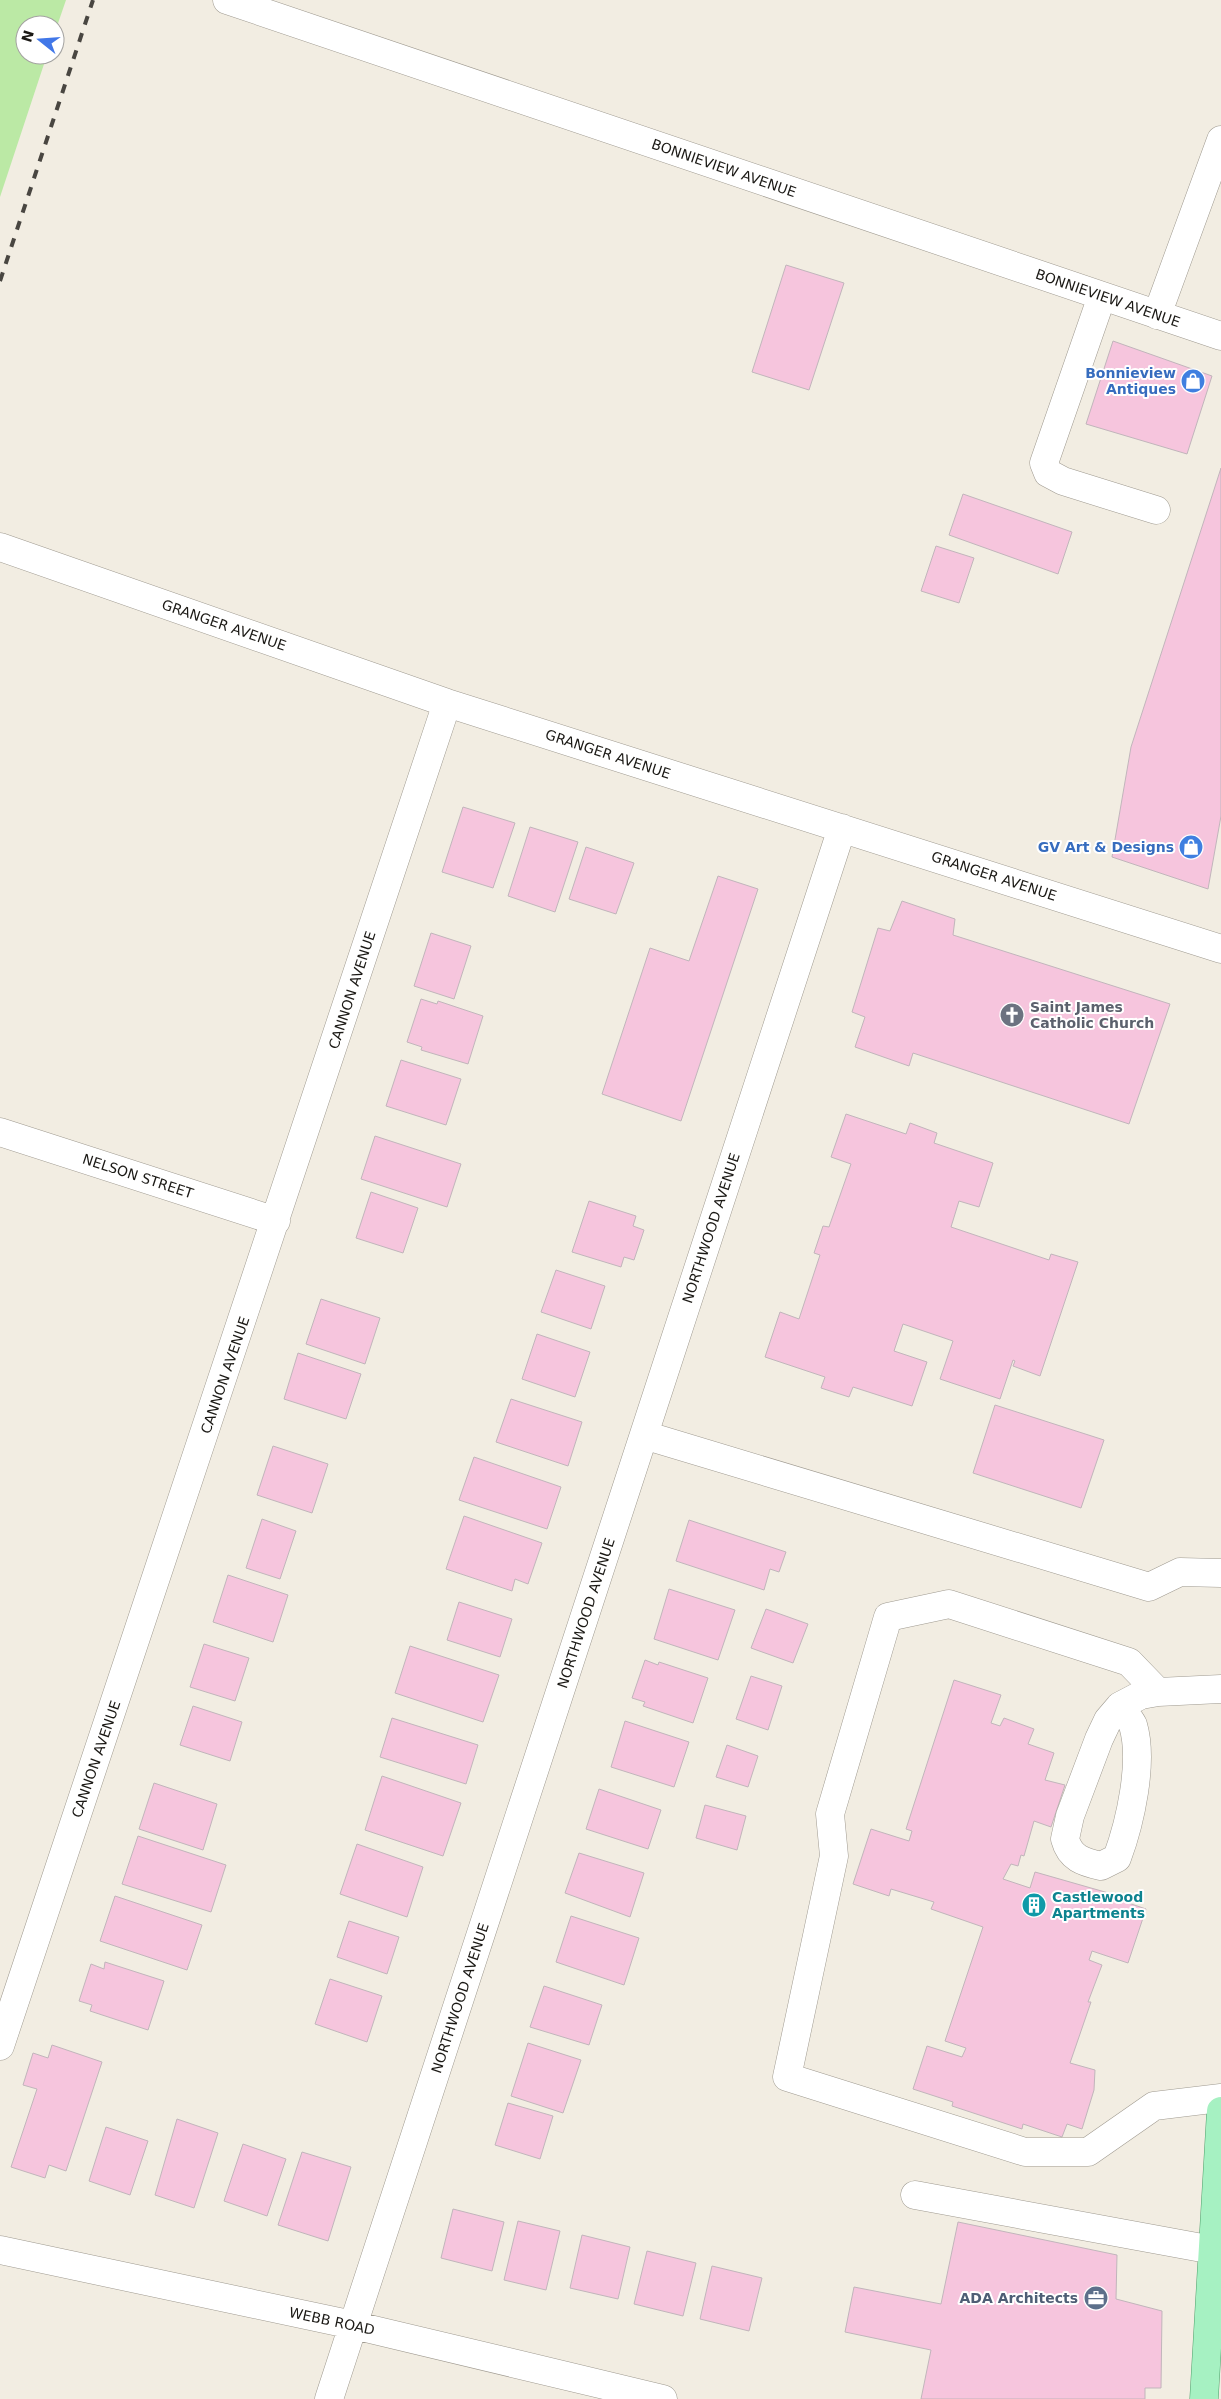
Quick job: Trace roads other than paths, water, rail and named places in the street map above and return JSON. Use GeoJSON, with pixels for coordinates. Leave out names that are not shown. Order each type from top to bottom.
{"type":"FeatureCollection","features":[{"type":"Feature","properties":{"kind":"main road"},"geometry":{"type":"LineString","coordinates":[[1204,2399],[1213,2250],[1218,2214],[1221,2110]]}},
{"type":"Feature","properties":{"kind":"street","name":"BONNIEVIEW AVENUE"},"geometry":{"type":"LineString","coordinates":[[227,0],[1221,336]]}},
{"type":"Feature","properties":{"kind":"street"},"geometry":{"type":"LineString","coordinates":[[1158,315],[1221,140]]}},
{"type":"Feature","properties":{"kind":"street"},"geometry":{"type":"LineString","coordinates":[[1102,296],[1044,463],[1048,473],[1063,481],[1156,510]]}},
{"type":"Feature","properties":{"kind":"street","name":"GRANGER AVENUE"},"geometry":{"type":"LineString","coordinates":[[0,547],[447,703],[1221,949]]}},
{"type":"Feature","properties":{"kind":"street","name":"CANNON AVENUE"},"geometry":{"type":"LineString","coordinates":[[0,2046],[447,703]]}},
{"type":"Feature","properties":{"kind":"street","name":"NORTHWOOD AVENUE"},"geometry":{"type":"LineString","coordinates":[[329,2399],[842,828]]}},
{"type":"Feature","properties":{"kind":"street","name":"NELSON STREET"},"geometry":{"type":"LineString","coordinates":[[0,1132],[276,1221]]}},
{"type":"Feature","properties":{"kind":"street"},"geometry":{"type":"LineString","coordinates":[[644,1435],[1149,1587],[1180,1572],[1221,1573]]}},
{"type":"Feature","properties":{"kind":"street"},"geometry":{"type":"LineString","coordinates":[[1158,1692],[1129,1662],[949,1604],[888,1617],[830,1814],[834,1856],[787,2077],[1025,2152],[1088,2152],[1154,2106],[1221,2098]]}},
{"type":"Feature","properties":{"kind":"street"},"geometry":{"type":"LineString","coordinates":[[1120,1706],[1132,1724],[1136,1743],[1135,1777],[1123,1841],[1117,1858],[1101,1866],[1075,1858],[1067,1848],[1065,1839],[1076,1797],[1108,1720],[1120,1706],[1140,1696],[1158,1692],[1221,1689]]}},
{"type":"Feature","properties":{"kind":"street"},"geometry":{"type":"LineString","coordinates":[[915,2195],[1213,2250]]}},
{"type":"Feature","properties":{"kind":"street","name":"WEBB ROAD"},"geometry":{"type":"LineString","coordinates":[[0,2250],[353,2325],[663,2399]]}},
{"type":"Feature","properties":{"kind":"railway"},"geometry":{"type":"LineString","coordinates":[[0,281],[93,0]]}},
{"type":"Feature","properties":{"kind":"place","name":"Bonnieview Antiques"},"geometry":{"type":"Point","coordinates":[1193,381]}},
{"type":"Feature","properties":{"kind":"place","name":"GV Art & Designs"},"geometry":{"type":"Point","coordinates":[1191,847]}},
{"type":"Feature","properties":{"kind":"place","name":"Saint James Catholic Church"},"geometry":{"type":"Point","coordinates":[1012,1015]}},
{"type":"Feature","properties":{"kind":"place","name":"Castlewood Apartments"},"geometry":{"type":"Point","coordinates":[1034,1905]}},
{"type":"Feature","properties":{"kind":"place","name":"ADA Architects"},"geometry":{"type":"Point","coordinates":[1096,2298]}}]}
